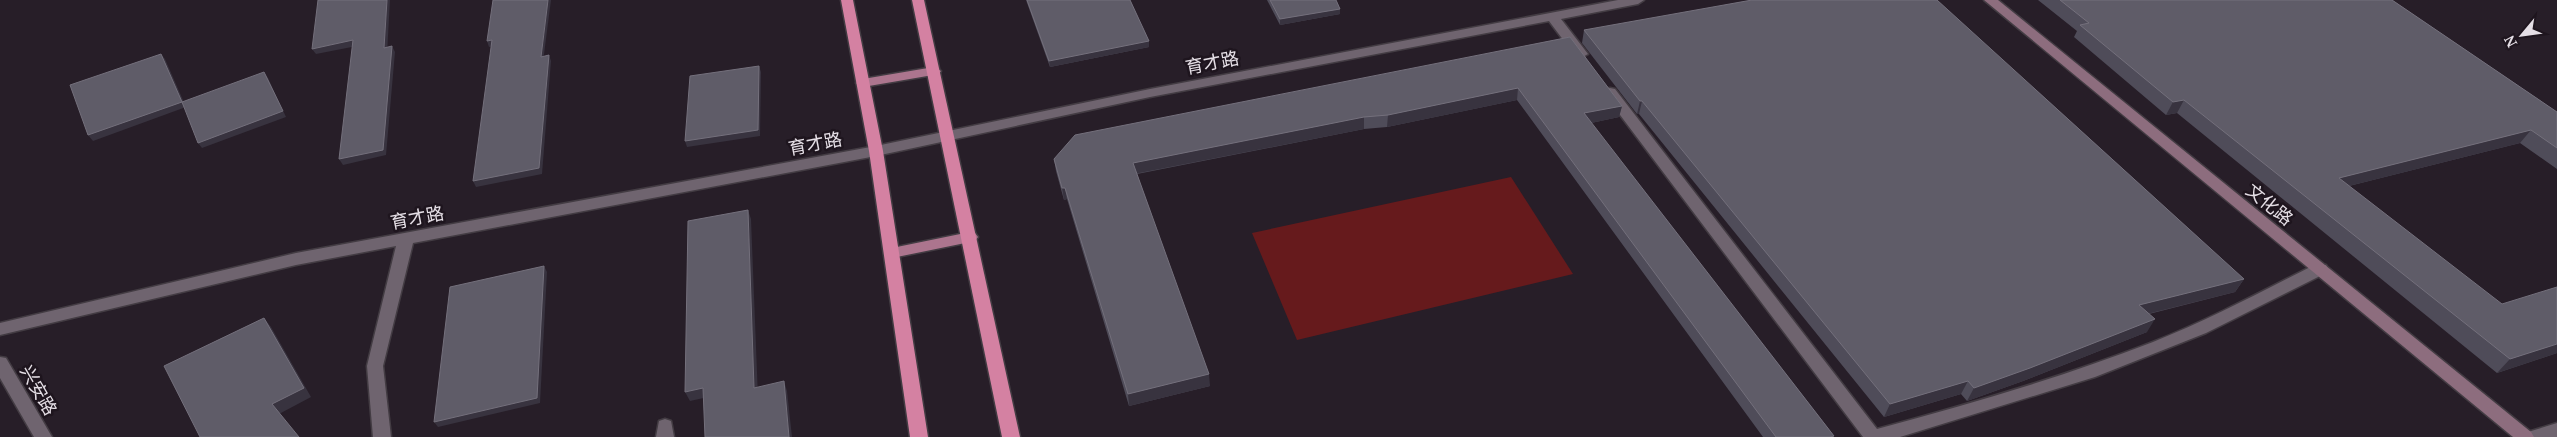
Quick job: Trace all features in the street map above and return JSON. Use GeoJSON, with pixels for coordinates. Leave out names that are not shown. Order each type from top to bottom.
{"type":"FeatureCollection","features":[{"type":"Feature","properties":{"kind":"highway"},"geometry":{"type":"LineString","coordinates":[[847,0],[876,150],[919,437]]}},
{"type":"Feature","properties":{"kind":"highway"},"geometry":{"type":"LineString","coordinates":[[918,0],[970,237],[1011,437]]}},
{"type":"Feature","properties":{"kind":"main road"},"geometry":{"type":"LineString","coordinates":[[863,83],[934,71]]}},
{"type":"Feature","properties":{"kind":"main road"},"geometry":{"type":"LineString","coordinates":[[892,252],[970,237]]}},
{"type":"Feature","properties":{"kind":"street","name":"育才路"},"geometry":{"type":"LineString","coordinates":[[0,329],[296,259],[876,150],[948,134],[1638,0]]}},
{"type":"Feature","properties":{"kind":"street","name":"文化路"},"geometry":{"type":"LineString","coordinates":[[1990,0],[2525,437]]}},
{"type":"Feature","properties":{"kind":"street"},"geometry":{"type":"LineString","coordinates":[[1553,17],[1589,64]]}},
{"type":"Feature","properties":{"kind":"street"},"geometry":{"type":"LineString","coordinates":[[1601,80],[1874,437],[1974,410],[2084,374],[2160,345],[2219,319],[2320,269]]}},
{"type":"Feature","properties":{"kind":"street"},"geometry":{"type":"LineString","coordinates":[[382,437],[375,366],[406,238]]}},
{"type":"Feature","properties":{"kind":"street","name":"兴安路"},"geometry":{"type":"LineString","coordinates":[[0,363],[43,437]]}},
{"type":"Feature","properties":{"kind":"street"},"geometry":{"type":"LineString","coordinates":[[2534,437],[2557,430]]}},
{"type":"Feature","properties":{"kind":"shaded area"},"geometry":{"type":"Polygon","coordinates":[[[1511,177],[1573,274],[1297,340],[1252,233],[1511,177]]]}},
{"type":"Feature","properties":{"kind":"building"},"geometry":{"type":"Polygon","coordinates":[[[318,0],[387,0],[384,48],[392,46],[383,150],[339,159],[353,40],[312,49],[318,0]]]}},
{"type":"Feature","properties":{"kind":"building"},"geometry":{"type":"Polygon","coordinates":[[[493,0],[548,0],[541,57],[549,55],[539,168],[473,181],[492,40],[487,41],[493,0]]]}},
{"type":"Feature","properties":{"kind":"building"},"geometry":{"type":"Polygon","coordinates":[[[1027,0],[1130,0],[1149,41],[1049,61],[1027,0]]]}},
{"type":"Feature","properties":{"kind":"building"},"geometry":{"type":"Polygon","coordinates":[[[1270,0],[1336,0],[1340,9],[1280,19],[1270,0]]]}},
{"type":"Feature","properties":{"kind":"building"},"geometry":{"type":"Polygon","coordinates":[[[1752,0],[1937,0],[2244,279],[2139,305],[2155,319],[1974,388],[1968,381],[1890,404],[1642,101],[1640,101],[1584,30],[1752,0]]]}},
{"type":"Feature","properties":{"kind":"building"},"geometry":{"type":"Polygon","coordinates":[[[2060,0],[2392,0],[2557,112],[2557,148],[2531,130],[2339,178],[2502,304],[2557,287],[2557,344],[2510,359],[2184,100],[2173,102],[2080,25],[2089,23],[2060,0]]]}},
{"type":"Feature","properties":{"kind":"building"},"geometry":{"type":"Polygon","coordinates":[[[1570,37],[1622,106],[1584,113],[1834,436],[1776,437],[1518,88],[1388,115],[1364,117],[1133,163],[1209,374],[1128,394],[1065,188],[1062,188],[1054,159],[1075,135],[1570,37]]]}},
{"type":"Feature","properties":{"kind":"building"},"geometry":{"type":"Polygon","coordinates":[[[161,54],[182,102],[88,135],[70,85],[161,54]]]}},
{"type":"Feature","properties":{"kind":"building"},"geometry":{"type":"Polygon","coordinates":[[[759,66],[758,130],[685,141],[690,76],[759,66]]]}},
{"type":"Feature","properties":{"kind":"building"},"geometry":{"type":"Polygon","coordinates":[[[264,72],[283,111],[198,143],[182,102],[264,72]]]}},
{"type":"Feature","properties":{"kind":"building"},"geometry":{"type":"Polygon","coordinates":[[[748,210],[754,388],[784,381],[789,437],[705,437],[703,388],[685,392],[688,221],[748,210]]]}},
{"type":"Feature","properties":{"kind":"building"},"geometry":{"type":"Polygon","coordinates":[[[544,266],[537,398],[434,422],[450,287],[544,266]]]}},
{"type":"Feature","properties":{"kind":"building"},"geometry":{"type":"Polygon","coordinates":[[[264,318],[304,388],[272,404],[299,437],[200,437],[164,366],[264,318]]]}}]}
